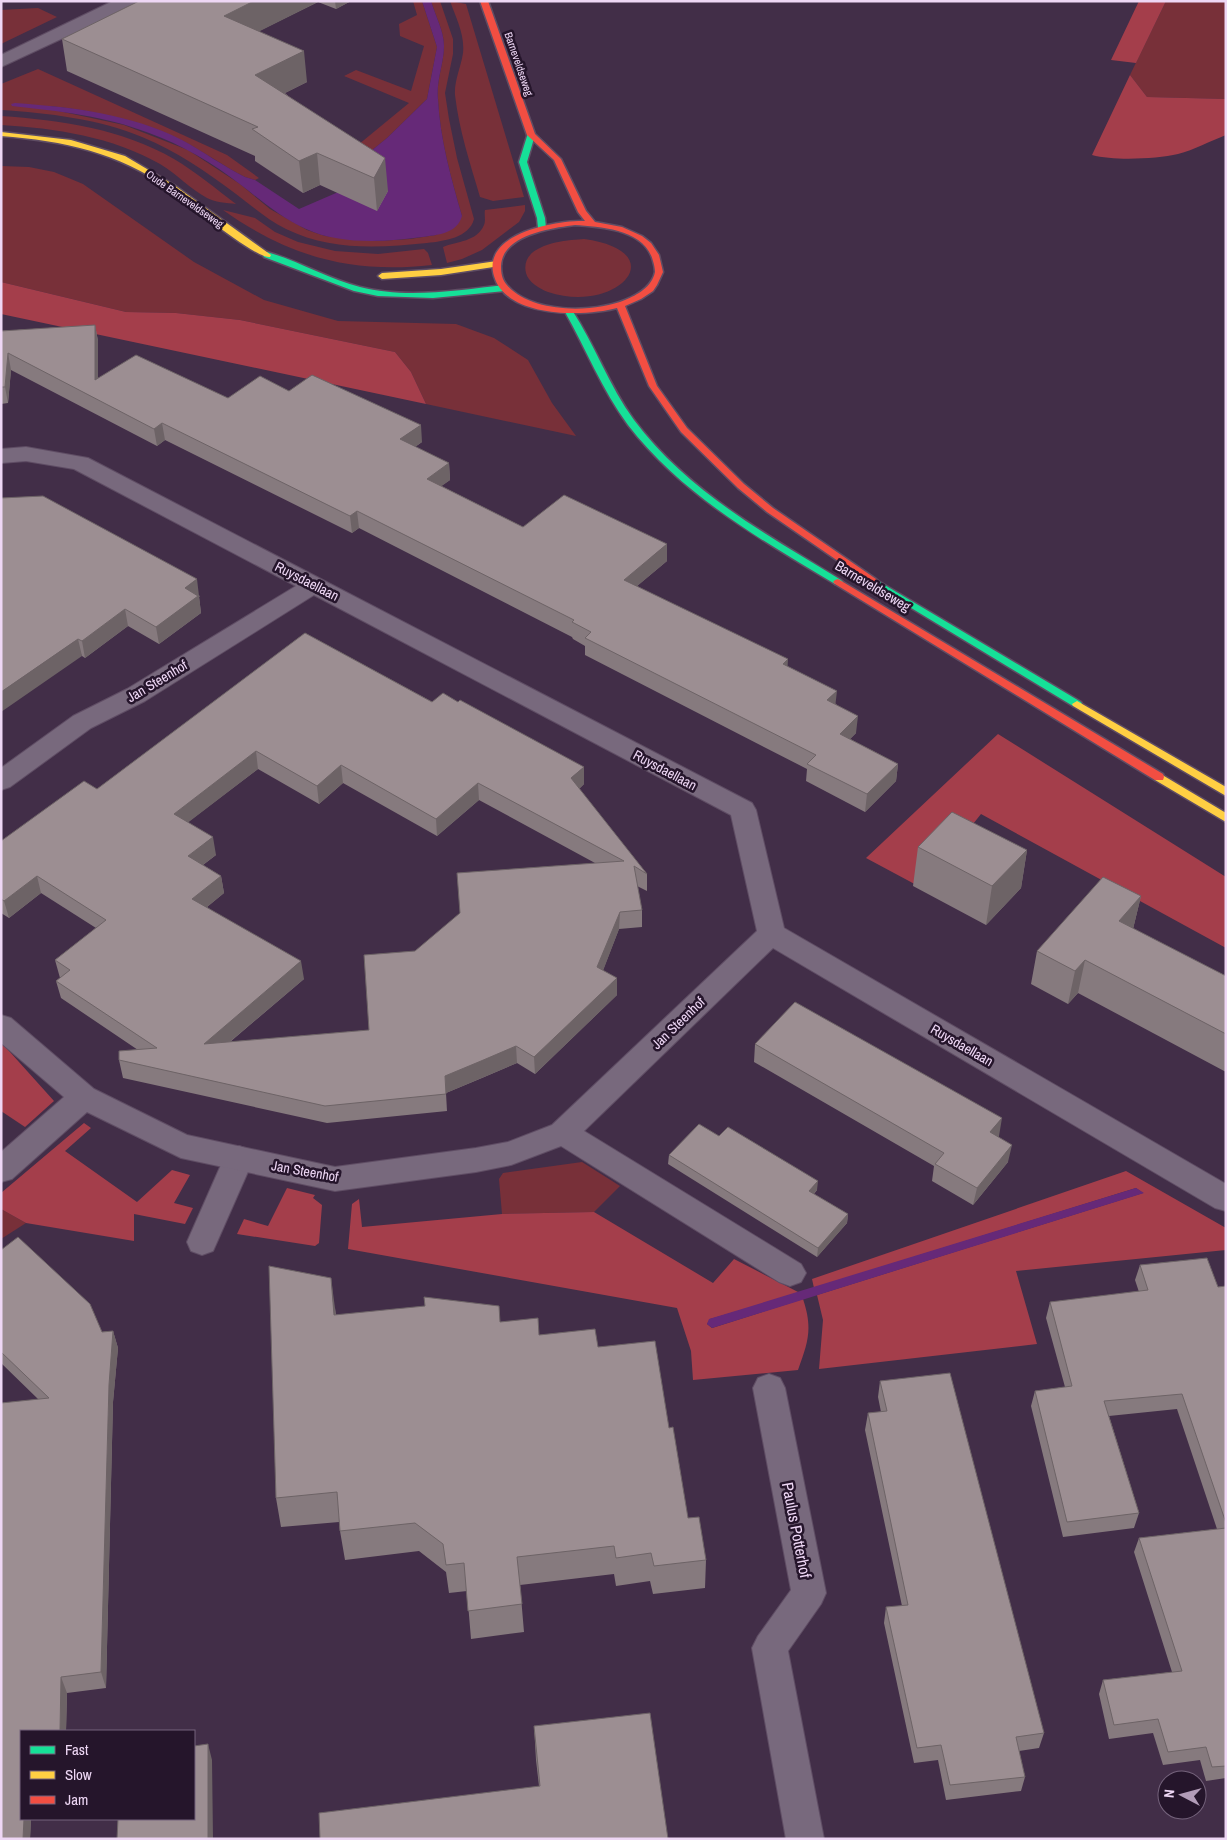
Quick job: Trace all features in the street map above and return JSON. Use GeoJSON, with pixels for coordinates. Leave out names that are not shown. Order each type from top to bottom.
{"type":"FeatureCollection","features":[{"type":"Feature","properties":{"kind":"main road","name":"Barneveldseweg"},"geometry":{"type":"LineString","coordinates":[[484,1],[531,135],[557,160],[582,212],[592,224]]}},
{"type":"Feature","properties":{"kind":"main road","name":"Oude Barneveldseweg"},"geometry":{"type":"LineString","coordinates":[[1,134],[47,138],[82,145],[112,156],[152,174],[243,241],[269,257],[332,278],[358,290],[422,294],[505,288]]}},
{"type":"Feature","properties":{"kind":"main road"},"geometry":{"type":"LineString","coordinates":[[531,135],[523,162],[541,218],[542,228]]}},
{"type":"Feature","properties":{"kind":"main road"},"geometry":{"type":"LineString","coordinates":[[566,224],[592,224],[610,226],[639,238],[656,255],[659,265],[658,275],[643,294],[620,305],[597,311],[569,312],[527,303],[505,288],[499,280],[497,264],[500,255],[515,239],[542,228],[566,224]]}},
{"type":"Feature","properties":{"kind":"main road"},"geometry":{"type":"LineString","coordinates":[[374,275],[416,275],[497,264]]}},
{"type":"Feature","properties":{"kind":"main road","name":"Oude Barneveldseweg"},"geometry":{"type":"LineString","coordinates":[[332,278],[357,276]]}},
{"type":"Feature","properties":{"kind":"main road","name":"Barneveldseweg"},"geometry":{"type":"LineString","coordinates":[[620,305],[651,382],[668,410],[687,434],[726,473],[765,506],[815,545],[1226,792]]}},
{"type":"Feature","properties":{"kind":"main road","name":"Barneveldseweg"},"geometry":{"type":"LineString","coordinates":[[569,312],[630,420],[647,442],[683,478],[757,534],[1226,818]]}},
{"type":"Feature","properties":{"kind":"street"},"geometry":{"type":"LineString","coordinates":[[1,62],[128,1]]}},
{"type":"Feature","properties":{"kind":"street","name":"Ruysdaellaan"},"geometry":{"type":"LineString","coordinates":[[1,456],[26,454],[80,463],[743,810],[771,934],[1226,1199]]}},
{"type":"Feature","properties":{"kind":"street","name":"Jan Steenhof"},"geometry":{"type":"LineString","coordinates":[[1,781],[82,722],[136,695],[314,585]]}},
{"type":"Feature","properties":{"kind":"street","name":"Jan Steenhof"},"geometry":{"type":"LineString","coordinates":[[1,1026],[84,1096],[182,1146],[335,1179],[476,1160],[511,1153],[563,1133],[771,934]]}},
{"type":"Feature","properties":{"kind":"street"},"geometry":{"type":"LineString","coordinates":[[1,1170],[84,1096]]}},
{"type":"Feature","properties":{"kind":"street"},"geometry":{"type":"LineString","coordinates":[[563,1133],[790,1273]]}},
{"type":"Feature","properties":{"kind":"street"},"geometry":{"type":"LineString","coordinates":[[202,1242],[240,1158]]}},
{"type":"Feature","properties":{"kind":"street","name":"Paulus Potterhof"},"geometry":{"type":"LineString","coordinates":[[769,1388],[810,1593],[770,1648],[805,1839]]}},
{"type":"Feature","properties":{"kind":"shaded area"},"geometry":{"type":"Polygon","coordinates":[[[413,1],[422,1],[437,47],[427,99],[387,138],[360,160],[347,154],[409,103],[344,76],[356,70],[411,91],[424,46],[400,36],[399,24],[417,15],[413,1]]]}},
{"type":"Feature","properties":{"kind":"shaded area"},"geometry":{"type":"Polygon","coordinates":[[[422,1],[431,1],[444,40],[438,92],[439,114],[447,158],[462,216],[456,227],[440,234],[393,240],[363,241],[333,238],[319,234],[288,220],[208,162],[161,138],[116,122],[64,112],[12,106],[11,104],[58,107],[101,113],[163,131],[182,140],[237,173],[255,180],[299,209],[380,174],[360,160],[387,138],[427,99],[437,47],[422,1]]]}},
{"type":"Feature","properties":{"kind":"shaded area"},"geometry":{"type":"Polygon","coordinates":[[[431,1],[440,1],[453,39],[453,54],[445,93],[457,158],[474,219],[467,230],[448,240],[373,247],[320,241],[303,236],[279,225],[191,162],[142,137],[91,121],[1,110],[1,84],[38,69],[227,155],[259,178],[255,180],[245,177],[181,140],[150,127],[100,114],[50,106],[54,110],[124,125],[188,150],[240,184],[270,209],[307,230],[325,236],[378,241],[436,235],[462,216],[450,173],[441,129],[438,92],[444,40],[431,1]]]}},
{"type":"Feature","properties":{"kind":"shaded area"},"geometry":{"type":"Polygon","coordinates":[[[450,1],[466,4],[524,197],[493,201],[480,197],[465,146],[455,95],[463,53],[463,40],[450,1]]]}},
{"type":"Feature","properties":{"kind":"shaded area"},"geometry":{"type":"Polygon","coordinates":[[[1139,1],[1166,1],[1136,63],[1111,60],[1139,1]]]}},
{"type":"Feature","properties":{"kind":"shaded area"},"geometry":{"type":"Polygon","coordinates":[[[1166,1],[1226,1],[1226,99],[1147,97],[1130,75],[1166,1]]]}},
{"type":"Feature","properties":{"kind":"shaded area"},"geometry":{"type":"Polygon","coordinates":[[[38,8],[57,17],[1,44],[1,10],[38,8]]]}},
{"type":"Feature","properties":{"kind":"shaded area"},"geometry":{"type":"Polygon","coordinates":[[[1130,75],[1147,97],[1226,99],[1226,135],[1190,150],[1169,156],[1123,159],[1092,155],[1130,75]]]}},
{"type":"Feature","properties":{"kind":"shaded area"},"geometry":{"type":"Polygon","coordinates":[[[1,116],[68,123],[133,140],[174,159],[236,204],[207,198],[160,164],[123,147],[63,132],[1,125],[1,116]]]}},
{"type":"Feature","properties":{"kind":"shaded area"},"geometry":{"type":"Polygon","coordinates":[[[1,166],[29,167],[54,172],[83,184],[194,262],[264,300],[338,321],[456,324],[494,338],[528,360],[552,403],[576,436],[426,404],[411,372],[395,352],[240,320],[176,313],[126,312],[1,282],[1,166]]]}},
{"type":"Feature","properties":{"kind":"shaded area"},"geometry":{"type":"Polygon","coordinates":[[[525,205],[525,211],[519,222],[482,250],[447,263],[443,247],[477,235],[484,225],[485,210],[525,205]]]}},
{"type":"Feature","properties":{"kind":"shaded area"},"geometry":{"type":"Polygon","coordinates":[[[223,210],[255,218],[275,232],[298,242],[335,251],[378,254],[424,249],[428,253],[432,265],[375,267],[348,264],[322,258],[272,240],[223,210]]]}},
{"type":"Feature","properties":{"kind":"shaded area"},"geometry":{"type":"Polygon","coordinates":[[[584,239],[612,246],[627,256],[631,268],[626,279],[614,289],[595,295],[573,297],[548,292],[538,287],[529,279],[526,273],[526,263],[537,250],[556,243],[584,239]]]}},
{"type":"Feature","properties":{"kind":"shaded area"},"geometry":{"type":"Polygon","coordinates":[[[1,282],[126,312],[176,313],[240,320],[395,352],[411,372],[426,404],[1,314],[1,282]]]}},
{"type":"Feature","properties":{"kind":"shaded area"},"geometry":{"type":"Polygon","coordinates":[[[998,734],[1226,877],[1226,948],[981,814],[922,888],[866,858],[998,734]]]}},
{"type":"Feature","properties":{"kind":"shaded area"},"geometry":{"type":"Polygon","coordinates":[[[1,1042],[54,1101],[25,1127],[1,1111],[1,1042]]]}},
{"type":"Feature","properties":{"kind":"shaded area"},"geometry":{"type":"Polygon","coordinates":[[[84,1123],[91,1128],[65,1151],[137,1202],[172,1170],[190,1175],[174,1203],[193,1208],[185,1224],[134,1214],[134,1241],[26,1223],[1,1209],[1,1193],[84,1123]]]}},
{"type":"Feature","properties":{"kind":"shaded area"},"geometry":{"type":"Polygon","coordinates":[[[582,1162],[620,1186],[594,1212],[502,1214],[499,1179],[503,1173],[582,1162]]]}},
{"type":"Feature","properties":{"kind":"shaded area"},"geometry":{"type":"Polygon","coordinates":[[[1126,1171],[1226,1228],[1226,1250],[1016,1271],[1037,1344],[819,1369],[823,1320],[817,1295],[1143,1193],[1136,1188],[814,1288],[812,1279],[1126,1171]]]}},
{"type":"Feature","properties":{"kind":"shaded area"},"geometry":{"type":"Polygon","coordinates":[[[287,1188],[315,1195],[313,1198],[322,1205],[319,1243],[315,1246],[237,1234],[244,1219],[268,1226],[287,1188]]]}},
{"type":"Feature","properties":{"kind":"shaded area"},"geometry":{"type":"Polygon","coordinates":[[[1136,1188],[1144,1193],[712,1328],[707,1324],[709,1319],[1136,1188]]]}},
{"type":"Feature","properties":{"kind":"shaded area"},"geometry":{"type":"Polygon","coordinates":[[[359,1199],[362,1227],[502,1214],[594,1212],[713,1283],[734,1259],[800,1293],[710,1319],[707,1324],[712,1328],[803,1299],[808,1319],[808,1335],[798,1370],[693,1380],[691,1351],[677,1308],[348,1249],[352,1204],[359,1199]]]}},
{"type":"Feature","properties":{"kind":"shaded area"},"geometry":{"type":"Polygon","coordinates":[[[1,1209],[26,1223],[1,1239],[1,1209]]]}},
{"type":"Feature","properties":{"kind":"building"},"geometry":{"type":"Polygon","coordinates":[[[139,1],[254,1],[224,16],[304,51],[255,75],[385,158],[374,178],[317,153],[299,161],[252,129],[258,127],[62,39],[139,1]]]}},
{"type":"Feature","properties":{"kind":"building"},"geometry":{"type":"Polygon","coordinates":[[[95,325],[95,380],[136,355],[228,398],[260,376],[289,391],[312,375],[421,425],[400,439],[449,463],[427,479],[523,527],[564,495],[667,544],[624,580],[788,659],[783,664],[837,691],[827,700],[858,716],[840,734],[898,764],[867,794],[807,764],[816,755],[585,638],[591,632],[572,622],[574,620],[357,511],[350,516],[162,423],[154,429],[8,353],[5,387],[1,387],[1,331],[95,325]]]}},
{"type":"Feature","properties":{"kind":"building"},"geometry":{"type":"Polygon","coordinates":[[[43,496],[197,579],[185,588],[198,596],[156,627],[125,609],[82,641],[78,639],[1,692],[1,498],[43,496]]]}},
{"type":"Feature","properties":{"kind":"building"},"geometry":{"type":"Polygon","coordinates":[[[305,633],[432,702],[443,693],[458,702],[460,700],[584,767],[571,778],[647,874],[634,866],[642,910],[620,912],[597,967],[617,978],[534,1057],[516,1046],[445,1076],[446,1094],[325,1106],[119,1060],[119,1051],[157,1048],[56,981],[70,970],[55,960],[106,920],[37,876],[4,901],[1,899],[1,841],[84,781],[97,789],[305,633]],[[256,751],[174,814],[213,837],[188,856],[221,876],[192,899],[301,961],[204,1044],[369,1030],[364,955],[415,951],[460,913],[457,873],[624,861],[478,783],[436,819],[341,765],[317,786],[256,751]]]}},
{"type":"Feature","properties":{"kind":"building"},"geometry":{"type":"Polygon","coordinates":[[[952,812],[1027,850],[992,886],[918,847],[952,812]]]}},
{"type":"Feature","properties":{"kind":"building"},"geometry":{"type":"Polygon","coordinates":[[[1103,877],[1141,896],[1119,921],[1226,976],[1226,1034],[1085,960],[1075,971],[1037,951],[1103,877]]]}},
{"type":"Feature","properties":{"kind":"building"},"geometry":{"type":"Polygon","coordinates":[[[795,1002],[1002,1118],[990,1132],[1012,1145],[977,1188],[935,1164],[944,1153],[755,1044],[795,1002]]]}},
{"type":"Feature","properties":{"kind":"building"},"geometry":{"type":"Polygon","coordinates":[[[699,1124],[719,1136],[728,1127],[818,1181],[809,1191],[848,1214],[818,1248],[669,1155],[699,1124]]]}},
{"type":"Feature","properties":{"kind":"building"},"geometry":{"type":"Polygon","coordinates":[[[18,1237],[90,1304],[102,1332],[113,1331],[109,1385],[101,1672],[61,1677],[60,1730],[20,1730],[20,1820],[24,1820],[23,1839],[1,1839],[1,1403],[49,1398],[1,1352],[1,1250],[18,1237]]]}},
{"type":"Feature","properties":{"kind":"building"},"geometry":{"type":"Polygon","coordinates":[[[1207,1258],[1218,1287],[1226,1286],[1226,1523],[1182,1394],[1104,1401],[1139,1513],[1067,1522],[1035,1391],[1072,1386],[1050,1302],[1148,1290],[1140,1265],[1207,1258]]]}},
{"type":"Feature","properties":{"kind":"building"},"geometry":{"type":"Polygon","coordinates":[[[269,1266],[331,1278],[334,1315],[425,1306],[424,1297],[499,1306],[500,1322],[538,1318],[539,1335],[595,1329],[598,1347],[655,1341],[669,1428],[673,1427],[688,1518],[699,1517],[706,1560],[654,1566],[651,1553],[616,1558],[614,1546],[517,1557],[522,1604],[468,1611],[464,1563],[446,1565],[443,1544],[415,1523],[340,1531],[337,1492],[276,1498],[269,1266]]]}},
{"type":"Feature","properties":{"kind":"building"},"geometry":{"type":"Polygon","coordinates":[[[950,1373],[1044,1733],[1016,1737],[1025,1777],[950,1785],[941,1745],[917,1748],[886,1607],[908,1605],[868,1413],[887,1411],[880,1381],[950,1373]]]}},
{"type":"Feature","properties":{"kind":"building"},"geometry":{"type":"Polygon","coordinates":[[[1226,1528],[1226,1766],[1212,1767],[1206,1747],[1168,1752],[1158,1719],[1114,1725],[1103,1680],[1182,1671],[1139,1538],[1226,1528]]]}},
{"type":"Feature","properties":{"kind":"building"},"geometry":{"type":"Polygon","coordinates":[[[650,1713],[668,1839],[320,1839],[319,1813],[540,1786],[534,1726],[650,1713]]]}},
{"type":"Feature","properties":{"kind":"building"},"geometry":{"type":"Polygon","coordinates":[[[208,1744],[208,1839],[117,1839],[118,1820],[195,1820],[195,1746],[208,1744]]]}},
{"type":"Feature","properties":{"kind":"traffic: fast"},"geometry":{"type":"LineString","coordinates":[[531,135],[523,162],[541,218],[542,228]]}},
{"type":"Feature","properties":{"kind":"traffic: fast"},"geometry":{"type":"LineString","coordinates":[[267,255],[357,289],[378,293],[433,295],[505,288]]}},
{"type":"Feature","properties":{"kind":"traffic: fast"},"geometry":{"type":"LineString","coordinates":[[569,312],[622,409],[652,447],[700,492],[726,511],[838,582]]}},
{"type":"Feature","properties":{"kind":"traffic: fast"},"geometry":{"type":"LineString","coordinates":[[873,581],[1077,704]]}},
{"type":"Feature","properties":{"kind":"traffic: slow"},"geometry":{"type":"LineString","coordinates":[[1,134],[71,142],[122,158],[155,176],[234,234],[267,255]]}},
{"type":"Feature","properties":{"kind":"traffic: slow"},"geometry":{"type":"LineString","coordinates":[[382,276],[441,272],[497,264]]}},
{"type":"Feature","properties":{"kind":"traffic: slow"},"geometry":{"type":"LineString","coordinates":[[1077,704],[1226,792]]}},
{"type":"Feature","properties":{"kind":"traffic: slow"},"geometry":{"type":"LineString","coordinates":[[1159,777],[1226,818]]}},
{"type":"Feature","properties":{"kind":"traffic: jam"},"geometry":{"type":"LineString","coordinates":[[484,1],[531,135],[557,159],[582,212],[592,224]]}},
{"type":"Feature","properties":{"kind":"traffic: jam"},"geometry":{"type":"LineString","coordinates":[[575,223],[596,224],[619,229],[639,237],[648,244],[655,255],[659,272],[650,289],[623,304],[588,311],[569,311],[536,306],[518,298],[506,289],[500,282],[497,273],[497,260],[503,249],[512,241],[537,230],[575,223]]}},
{"type":"Feature","properties":{"kind":"traffic: jam"},"geometry":{"type":"LineString","coordinates":[[620,305],[653,386],[684,430],[741,486],[770,510],[873,581]]}},
{"type":"Feature","properties":{"kind":"traffic: jam"},"geometry":{"type":"LineString","coordinates":[[838,582],[1159,777]]}}]}
